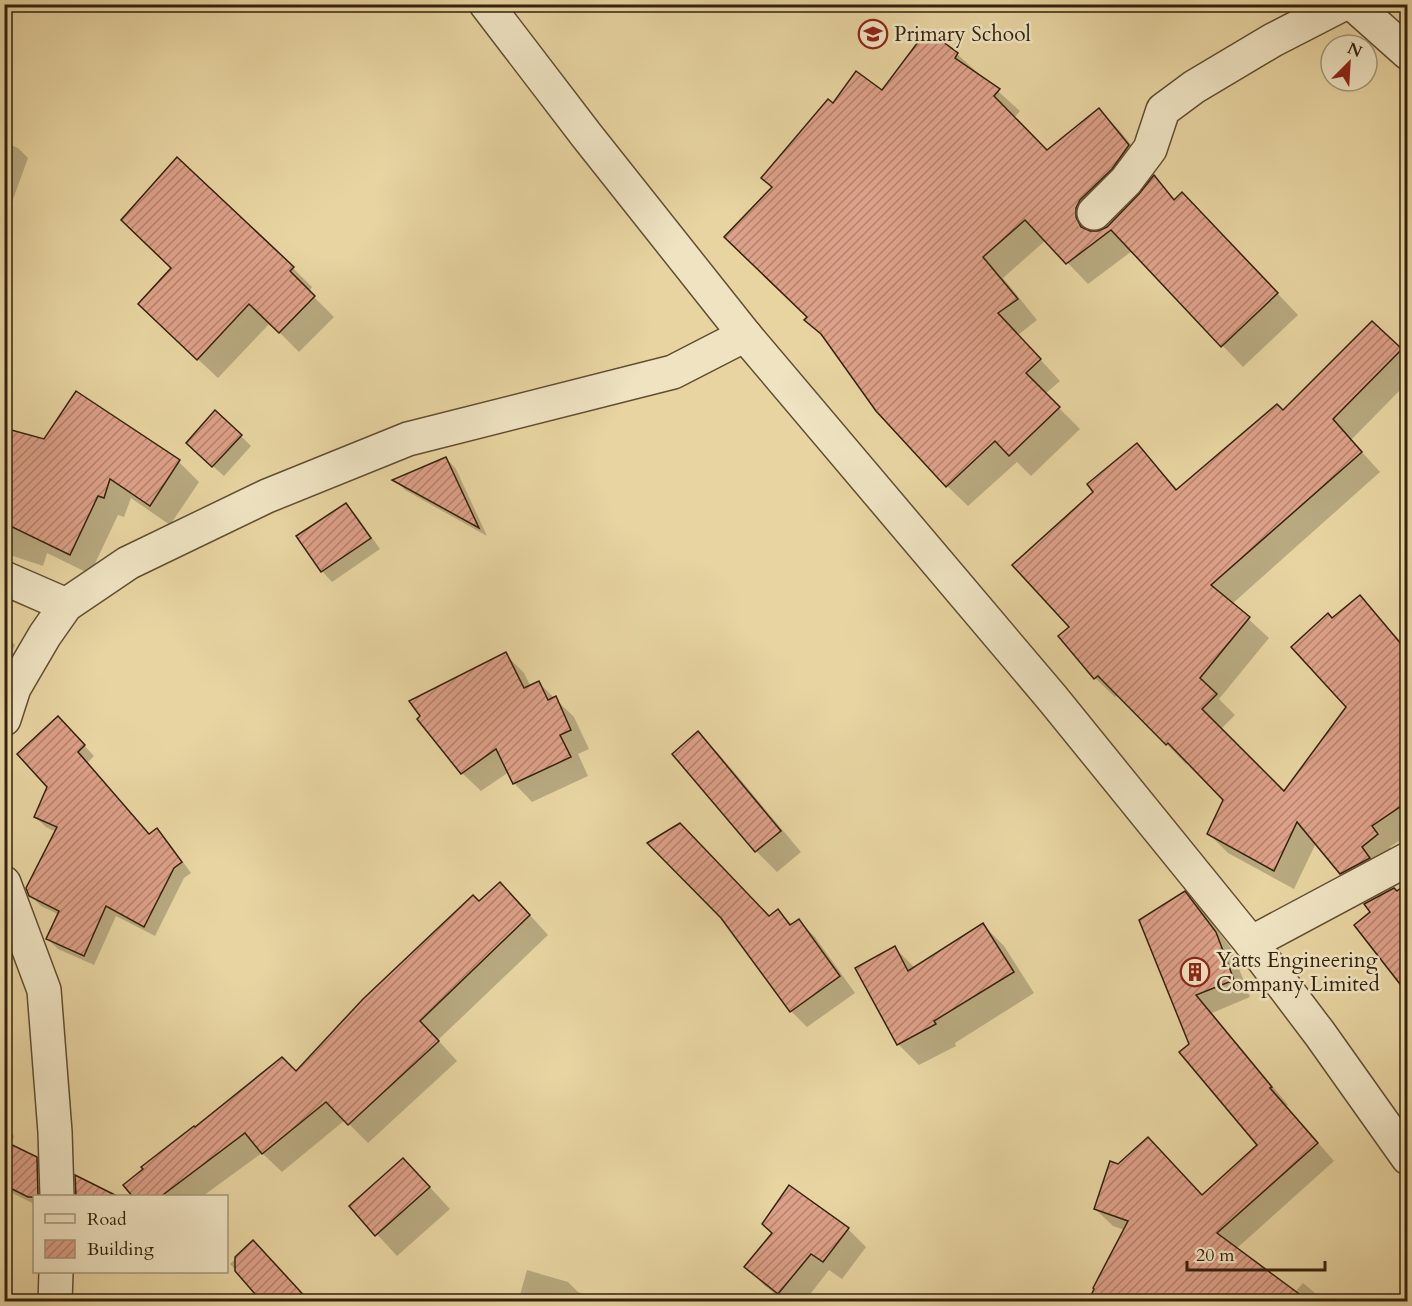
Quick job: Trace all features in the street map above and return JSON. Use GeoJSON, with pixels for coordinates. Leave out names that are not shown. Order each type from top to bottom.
{"type":"FeatureCollection","features":[{"type":"Feature","properties":{"kind":"street"},"geometry":{"type":"LineString","coordinates":[[486,4],[587,136],[745,335],[1053,699],[1251,943],[1320,1034],[1407,1158]]}},
{"type":"Feature","properties":{"kind":"street"},"geometry":{"type":"LineString","coordinates":[[1094,213],[1126,181],[1150,149],[1163,111],[1194,87],[1263,46],[1344,4]]}},
{"type":"Feature","properties":{"kind":"street"},"geometry":{"type":"LineString","coordinates":[[1353,4],[1407,53]]}},
{"type":"Feature","properties":{"kind":"street"},"geometry":{"type":"LineString","coordinates":[[4,719],[15,688],[45,635],[66,605],[128,562],[267,496],[408,439],[673,372],[745,335]]}},
{"type":"Feature","properties":{"kind":"street"},"geometry":{"type":"LineString","coordinates":[[4,578],[66,605]]}},
{"type":"Feature","properties":{"kind":"street"},"geometry":{"type":"LineString","coordinates":[[1251,943],[1407,859]]}},
{"type":"Feature","properties":{"kind":"street"},"geometry":{"type":"LineString","coordinates":[[4,883],[44,990],[55,1132],[57,1195]]}},
{"type":"Feature","properties":{"kind":"street"},"geometry":{"type":"LineString","coordinates":[[55,1302],[56,1273]]}},
{"type":"Feature","properties":{"kind":"building"},"geometry":{"type":"Polygon","coordinates":[[[927,30],[958,53],[955,58],[1000,89],[994,96],[1047,150],[1099,108],[1129,145],[1112,169],[1080,200],[1076,208],[1076,217],[1081,227],[1090,231],[1098,231],[1107,227],[1154,175],[1174,200],[1182,192],[1278,293],[1221,347],[1111,230],[1066,264],[1025,220],[983,257],[1018,299],[998,313],[1041,359],[1026,373],[1060,407],[1009,456],[995,441],[946,487],[876,411],[821,334],[804,320],[807,317],[724,237],[772,187],[761,178],[828,99],[833,103],[856,71],[882,90],[927,30]]]}},
{"type":"Feature","properties":{"kind":"building"},"geometry":{"type":"Polygon","coordinates":[[[177,157],[294,267],[290,271],[315,296],[279,333],[249,304],[197,360],[138,304],[171,268],[121,220],[177,157]]]}},
{"type":"Feature","properties":{"kind":"building"},"geometry":{"type":"Polygon","coordinates":[[[1372,321],[1402,349],[1333,419],[1362,452],[1211,585],[1250,617],[1200,678],[1217,694],[1202,709],[1284,791],[1346,707],[1291,647],[1328,613],[1332,618],[1360,595],[1407,651],[1407,802],[1372,826],[1378,834],[1362,847],[1370,858],[1340,874],[1297,822],[1274,871],[1207,834],[1223,800],[1098,676],[1094,679],[1058,636],[1069,627],[1012,565],[1093,492],[1087,484],[1137,443],[1176,490],[1277,404],[1283,410],[1372,321]]]}},
{"type":"Feature","properties":{"kind":"building"},"geometry":{"type":"Polygon","coordinates":[[[76,391],[180,460],[150,506],[110,479],[104,498],[98,496],[70,555],[4,523],[4,428],[44,439],[76,391]]]}},
{"type":"Feature","properties":{"kind":"building"},"geometry":{"type":"Polygon","coordinates":[[[215,410],[242,435],[212,467],[186,443],[215,410]]]}},
{"type":"Feature","properties":{"kind":"building"},"geometry":{"type":"Polygon","coordinates":[[[446,457],[479,528],[392,480],[446,457]]]}},
{"type":"Feature","properties":{"kind":"building"},"geometry":{"type":"Polygon","coordinates":[[[346,503],[371,538],[321,572],[296,536],[346,503]]]}},
{"type":"Feature","properties":{"kind":"building"},"geometry":{"type":"Polygon","coordinates":[[[506,652],[524,688],[539,681],[548,700],[556,696],[571,730],[560,735],[571,757],[513,784],[496,749],[461,774],[417,719],[420,716],[409,701],[506,652]]]}},
{"type":"Feature","properties":{"kind":"building"},"geometry":{"type":"Polygon","coordinates":[[[58,716],[85,745],[78,752],[149,834],[157,828],[182,862],[174,868],[144,927],[106,906],[84,956],[46,939],[59,911],[29,896],[26,888],[57,827],[34,817],[47,787],[17,754],[58,716]]]}},
{"type":"Feature","properties":{"kind":"building"},"geometry":{"type":"Polygon","coordinates":[[[698,731],[781,831],[755,852],[672,754],[698,731]]]}},
{"type":"Feature","properties":{"kind":"building"},"geometry":{"type":"Polygon","coordinates":[[[680,823],[769,916],[778,909],[790,925],[799,919],[840,976],[790,1012],[721,918],[647,843],[680,823]]]}},
{"type":"Feature","properties":{"kind":"building"},"geometry":{"type":"Polygon","coordinates":[[[500,882],[530,915],[420,1021],[439,1041],[348,1125],[326,1102],[262,1154],[245,1133],[163,1195],[131,1195],[123,1185],[143,1169],[141,1167],[282,1057],[296,1071],[363,999],[473,895],[479,901],[500,882]]]}},
{"type":"Feature","properties":{"kind":"building"},"geometry":{"type":"Polygon","coordinates":[[[1407,883],[1407,993],[1354,925],[1370,912],[1364,904],[1394,888],[1397,891],[1407,883]]]}},
{"type":"Feature","properties":{"kind":"building"},"geometry":{"type":"Polygon","coordinates":[[[1185,891],[1216,932],[1234,980],[1196,995],[1272,1087],[1270,1088],[1318,1143],[1217,1233],[1310,1302],[1088,1302],[1128,1221],[1094,1209],[1110,1161],[1118,1164],[1148,1137],[1202,1195],[1257,1145],[1179,1052],[1189,1044],[1139,920],[1185,891]]]}},
{"type":"Feature","properties":{"kind":"building"},"geometry":{"type":"Polygon","coordinates":[[[983,923],[1014,972],[934,1021],[936,1024],[897,1045],[855,968],[895,946],[908,971],[983,923]]]}},
{"type":"Feature","properties":{"kind":"building"},"geometry":{"type":"Polygon","coordinates":[[[4,1141],[37,1157],[38,1195],[28,1197],[4,1185],[4,1141]]]}},
{"type":"Feature","properties":{"kind":"building"},"geometry":{"type":"Polygon","coordinates":[[[403,1158],[430,1187],[375,1236],[349,1206],[403,1158]]]}},
{"type":"Feature","properties":{"kind":"building"},"geometry":{"type":"Polygon","coordinates":[[[75,1175],[115,1195],[76,1195],[75,1175]]]}},
{"type":"Feature","properties":{"kind":"building"},"geometry":{"type":"Polygon","coordinates":[[[789,1185],[849,1228],[823,1262],[811,1254],[778,1294],[744,1267],[772,1233],[762,1224],[789,1185]]]}},
{"type":"Feature","properties":{"kind":"building"},"geometry":{"type":"Polygon","coordinates":[[[253,1240],[310,1302],[262,1302],[235,1271],[235,1257],[253,1240]]]}},
{"type":"Feature","properties":{"kind":"place","name":"Primary School"},"geometry":{"type":"Point","coordinates":[873,34]}},
{"type":"Feature","properties":{"kind":"place","name":"Yatts Engineering Company Limited"},"geometry":{"type":"Point","coordinates":[1195,972]}}]}
